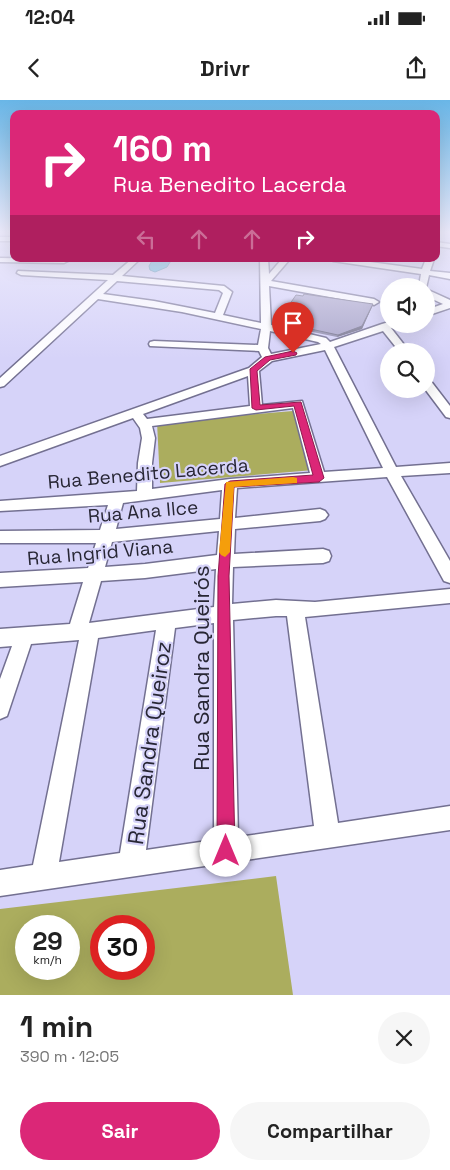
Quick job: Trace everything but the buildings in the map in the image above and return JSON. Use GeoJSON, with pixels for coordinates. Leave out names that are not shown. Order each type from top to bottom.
{"type":"FeatureCollection","features":[{"type":"Feature","properties":{"kind":"street"},"geometry":{"type":"LineString","coordinates":[[75,275],[225,289],[228,292],[218,316]]}},
{"type":"Feature","properties":{"kind":"street"},"geometry":{"type":"LineString","coordinates":[[0,384],[121,275]]}},
{"type":"Feature","properties":{"kind":"street"},"geometry":{"type":"LineString","coordinates":[[0,462],[140,418],[253,370],[266,353],[265,275]]}},
{"type":"Feature","properties":{"kind":"street"},"geometry":{"type":"LineString","coordinates":[[265,283],[272,275]]}},
{"type":"Feature","properties":{"kind":"street"},"geometry":{"type":"LineString","coordinates":[[265,283],[374,302]]}},
{"type":"Feature","properties":{"kind":"street"},"geometry":{"type":"LineString","coordinates":[[97,296],[218,316],[322,340],[328,346],[392,473],[450,576]]}},
{"type":"Feature","properties":{"kind":"street"},"geometry":{"type":"LineString","coordinates":[[435,296],[450,305]]}},
{"type":"Feature","properties":{"kind":"street"},"geometry":{"type":"LineString","coordinates":[[435,296],[439,309]]}},
{"type":"Feature","properties":{"kind":"street"},"geometry":{"type":"LineString","coordinates":[[435,310],[450,305]]}},
{"type":"Feature","properties":{"kind":"street"},"geometry":{"type":"LineString","coordinates":[[154,344],[266,353],[328,346],[380,328]]}},
{"type":"Feature","properties":{"kind":"street"},"geometry":{"type":"LineString","coordinates":[[253,370],[256,408]]}},
{"type":"Feature","properties":{"kind":"street"},"geometry":{"type":"LineString","coordinates":[[435,394],[450,414]]}},
{"type":"Feature","properties":{"kind":"street"},"geometry":{"type":"LineString","coordinates":[[140,418],[298,404],[319,478]]}},
{"type":"Feature","properties":{"kind":"street"},"geometry":{"type":"LineString","coordinates":[[140,418],[149,434],[145,464],[144,495]]}},
{"type":"Feature","properties":{"kind":"street","name":"Rua Benedito Lacerda"},"geometry":{"type":"LineString","coordinates":[[0,506],[117,499],[230,484],[450,468]]}},
{"type":"Feature","properties":{"kind":"street","name":"Rua Sandra Queirós"},"geometry":{"type":"LineString","coordinates":[[226,851],[224,561],[230,484]]}},
{"type":"Feature","properties":{"kind":"street"},"geometry":{"type":"LineString","coordinates":[[44,876],[93,575],[107,536],[117,499]]}},
{"type":"Feature","properties":{"kind":"street","name":"Rua Ana Ilce"},"geometry":{"type":"LineString","coordinates":[[0,537],[54,539],[107,536],[320,515]]}},
{"type":"Feature","properties":{"kind":"street","name":"Rua Ingrid Viana"},"geometry":{"type":"LineString","coordinates":[[0,580],[145,571],[224,561],[322,556]]}},
{"type":"Feature","properties":{"kind":"street"},"geometry":{"type":"LineString","coordinates":[[0,638],[83,632],[276,608],[315,610],[450,596]]}},
{"type":"Feature","properties":{"kind":"street"},"geometry":{"type":"LineString","coordinates":[[295,610],[328,836]]}},
{"type":"Feature","properties":{"kind":"street","name":"Rua Sandra Queiroz"},"geometry":{"type":"LineString","coordinates":[[131,864],[167,621]]}},
{"type":"Feature","properties":{"kind":"street"},"geometry":{"type":"LineString","coordinates":[[0,709],[25,635]]}},
{"type":"Feature","properties":{"kind":"street"},"geometry":{"type":"LineString","coordinates":[[0,883],[450,818]]}},
{"type":"Feature","properties":{"kind":"green space"},"geometry":{"type":"Polygon","coordinates":[[[293,411],[314,470],[160,483],[157,422],[293,411]]]}},
{"type":"Feature","properties":{"kind":"green space"},"geometry":{"type":"Polygon","coordinates":[[[276,876],[293,995],[0,995],[0,909],[276,876]]]}},
{"type":"Feature","properties":{"kind":"slow traffic"},"geometry":{"type":"LineString","coordinates":[[225,552],[230,484],[293,481]]}},
{"type":"Feature","properties":{"kind":"route"},"geometry":{"type":"LineString","coordinates":[[226,851],[223,591],[230,484],[319,478],[298,404],[256,408],[253,370],[268,358],[293,353]]}}]}
